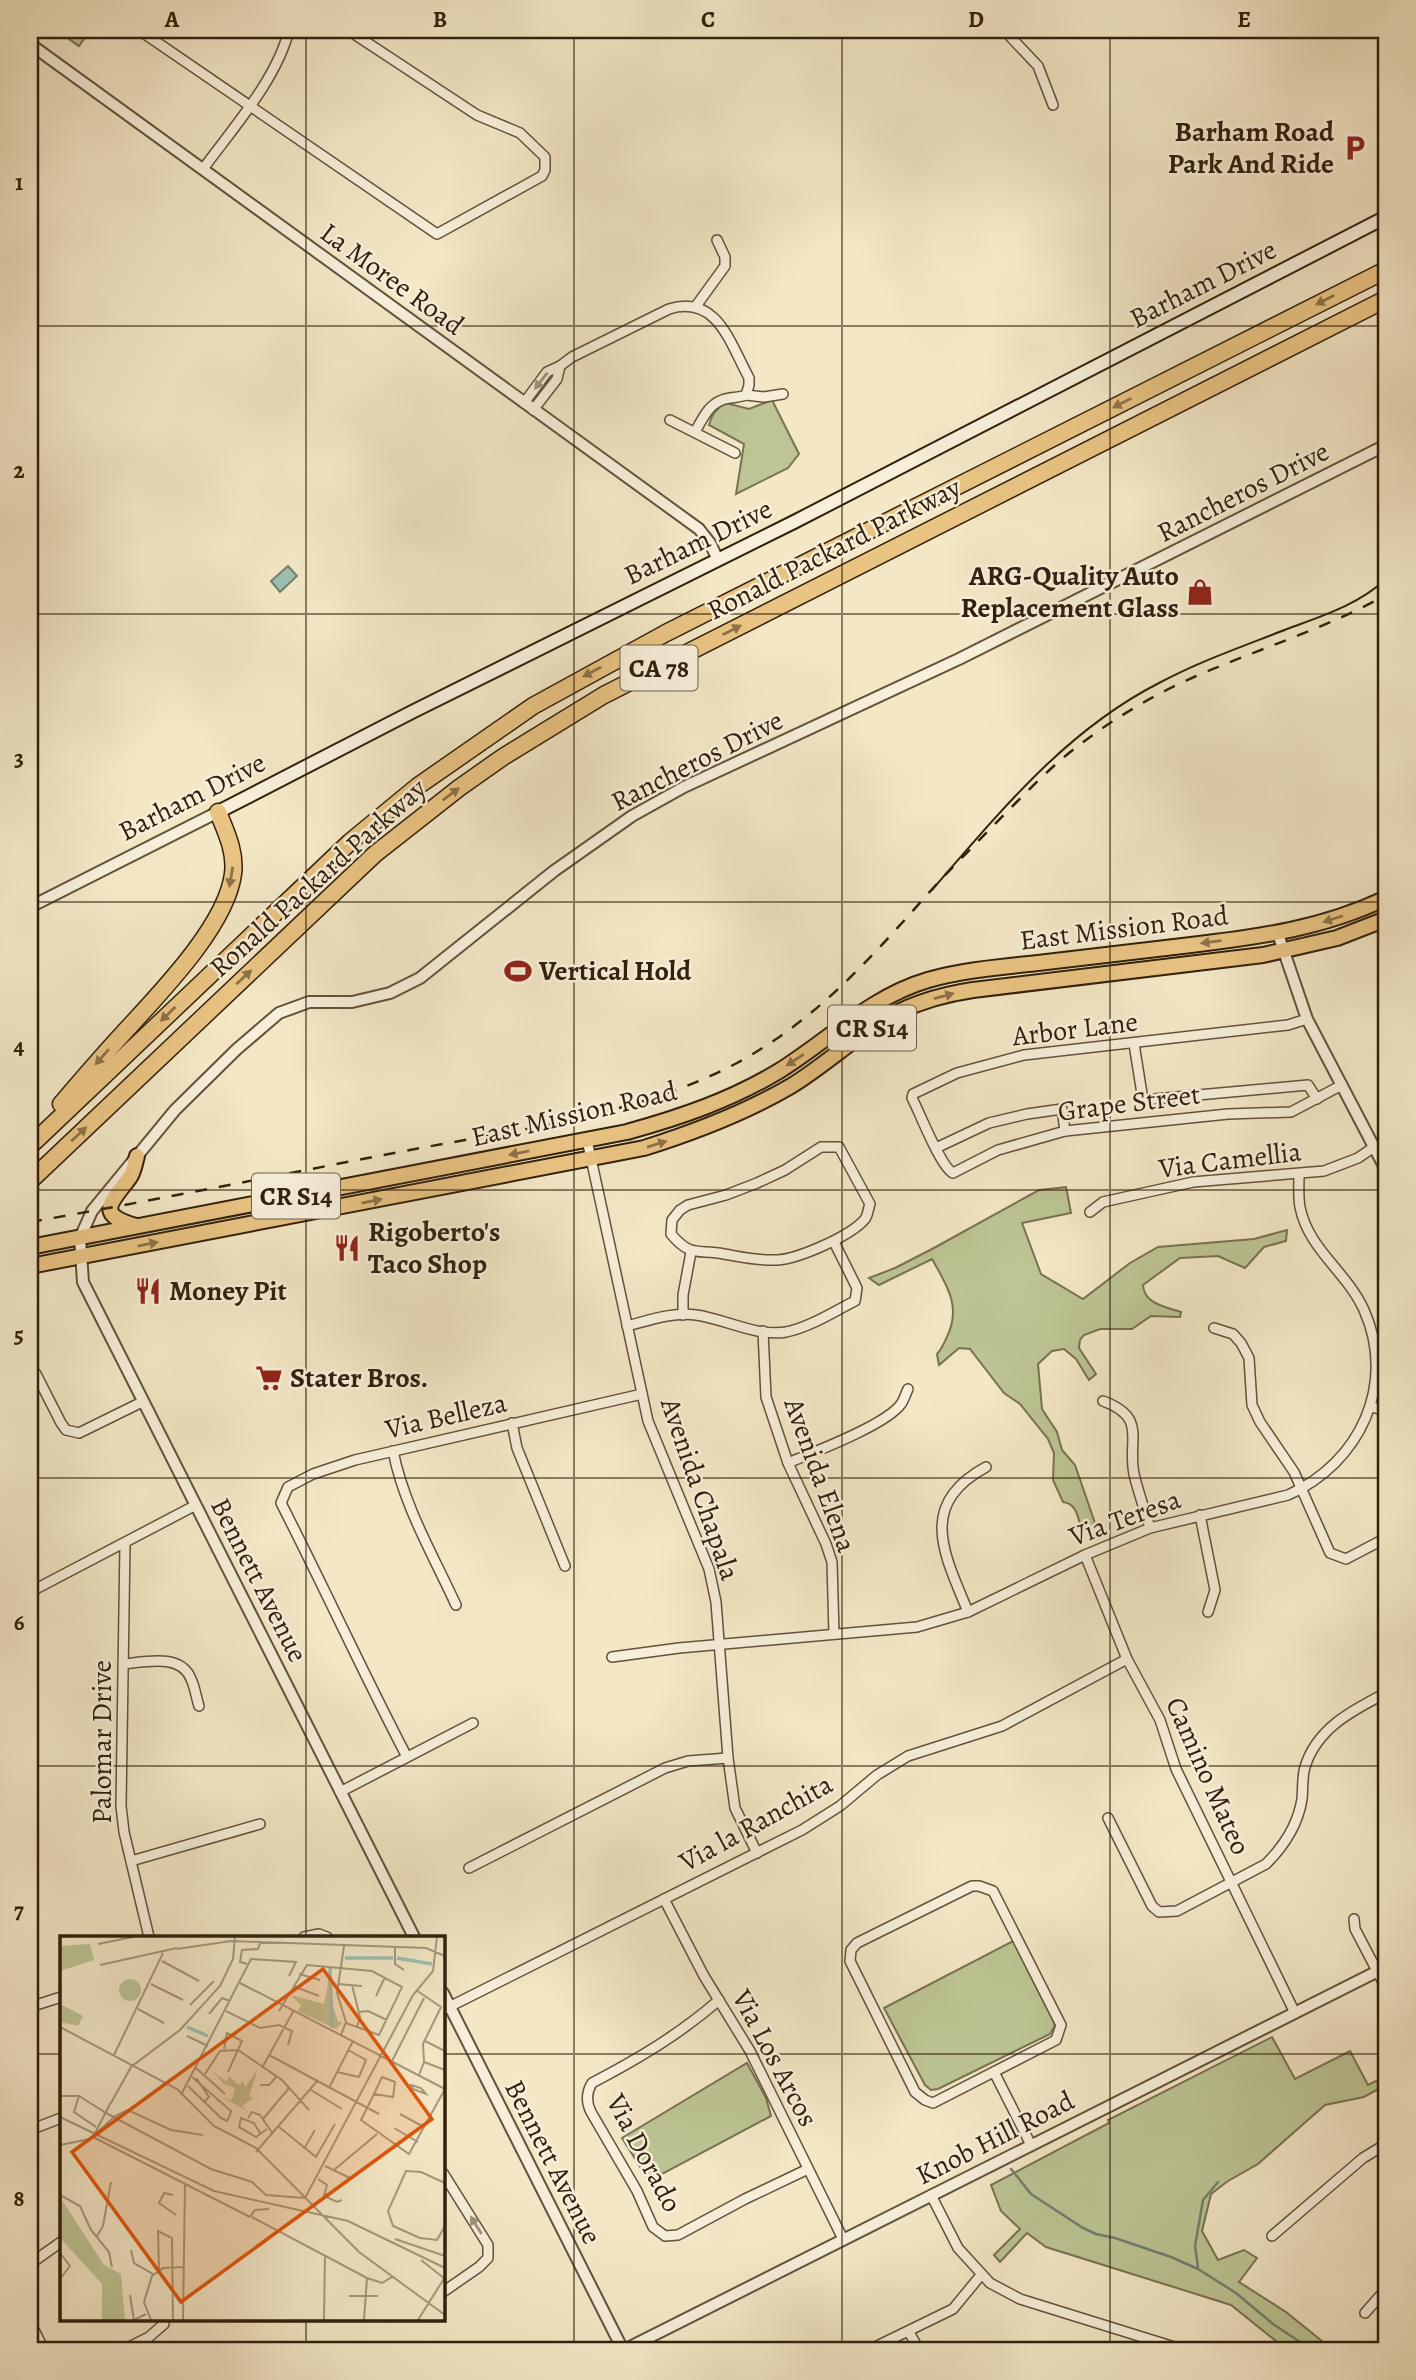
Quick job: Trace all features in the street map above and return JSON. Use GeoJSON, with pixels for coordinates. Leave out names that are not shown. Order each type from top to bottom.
{"type":"FeatureCollection","features":[{"type":"Feature","properties":{"kind":"highway","name":"Ronald Packard Parkway"},"geometry":{"type":"LineString","coordinates":[[30,1146],[350,842],[418,786],[533,706],[666,634],[1386,270]]}},
{"type":"Feature","properties":{"kind":"highway","name":"Ronald Packard Parkway"},"geometry":{"type":"LineString","coordinates":[[30,1181],[375,854],[459,788],[551,726],[604,695],[1386,299]]}},
{"type":"Feature","properties":{"kind":"highway"},"geometry":{"type":"LineString","coordinates":[[30,1140],[187,959],[221,909],[229,891],[234,860],[232,846],[218,812]]}},
{"type":"Feature","properties":{"kind":"main road","name":"Barham Drive"},"geometry":{"type":"LineString","coordinates":[[218,812],[1386,217]]}},
{"type":"Feature","properties":{"kind":"main road","name":"East Mission Road"},"geometry":{"type":"LineString","coordinates":[[30,1247],[587,1140],[659,1123],[718,1103],[778,1071],[884,997],[929,980],[986,969],[1278,934],[1329,921],[1386,898]]}},
{"type":"Feature","properties":{"kind":"main road","name":"East Mission Road"},"geometry":{"type":"LineString","coordinates":[[30,1266],[644,1148],[675,1139],[755,1105],[793,1085],[880,1022],[899,1011],[940,996],[1284,951],[1337,938],[1386,919]]}},
{"type":"Feature","properties":{"kind":"main road"},"geometry":{"type":"LineString","coordinates":[[137,1156],[132,1174],[110,1204],[115,1218],[137,1227]]}},
{"type":"Feature","properties":{"kind":"main road"},"geometry":{"type":"LineString","coordinates":[[320,1211],[322,1202],[352,1185]]}},
{"type":"Feature","properties":{"kind":"street"},"geometry":{"type":"LineString","coordinates":[[139,30],[437,234],[542,176],[545,157],[520,133],[477,115],[348,30]]}},
{"type":"Feature","properties":{"kind":"street"},"geometry":{"type":"LineString","coordinates":[[204,169],[275,66],[289,30]]}},
{"type":"Feature","properties":{"kind":"street"},"geometry":{"type":"LineString","coordinates":[[1004,30],[1038,66],[1053,105]]}},
{"type":"Feature","properties":{"kind":"street","name":"La Moree Road"},"geometry":{"type":"LineString","coordinates":[[30,44],[699,529],[718,559]]}},
{"type":"Feature","properties":{"kind":"street"},"geometry":{"type":"LineString","coordinates":[[696,306],[725,266],[725,257],[717,240]]}},
{"type":"Feature","properties":{"kind":"street"},"geometry":{"type":"LineString","coordinates":[[528,407],[556,379],[560,366],[572,357],[682,305],[696,306],[708,311],[718,322],[749,378],[746,395]]}},
{"type":"Feature","properties":{"kind":"street"},"geometry":{"type":"LineString","coordinates":[[695,432],[704,415],[724,399],[746,395],[764,397],[783,394]]}},
{"type":"Feature","properties":{"kind":"street"},"geometry":{"type":"LineString","coordinates":[[670,420],[735,453]]}},
{"type":"Feature","properties":{"kind":"street","name":"Rancheros Drive"},"geometry":{"type":"LineString","coordinates":[[80,1238],[92,1211],[174,1110],[279,1013],[309,1002],[352,1003],[390,993],[420,978],[554,871],[632,816],[684,787],[976,651],[1386,445]]}},
{"type":"Feature","properties":{"kind":"street","name":"Barham Drive"},"geometry":{"type":"LineString","coordinates":[[30,907],[218,812]]}},
{"type":"Feature","properties":{"kind":"street"},"geometry":{"type":"LineString","coordinates":[[1278,934],[1307,1019],[1386,1170]]}},
{"type":"Feature","properties":{"kind":"street","name":"Arbor Lane"},"geometry":{"type":"LineString","coordinates":[[936,1148],[912,1098],[914,1094],[957,1073],[1024,1055],[1289,1025],[1307,1019]]}},
{"type":"Feature","properties":{"kind":"street"},"geometry":{"type":"LineString","coordinates":[[1134,1044],[1143,1100],[1308,1085],[1317,1099]]}},
{"type":"Feature","properties":{"kind":"street","name":"Grape Street"},"geometry":{"type":"LineString","coordinates":[[936,1148],[948,1170],[953,1172],[998,1150],[1065,1131],[1228,1114],[1291,1112],[1342,1085]]}},
{"type":"Feature","properties":{"kind":"street"},"geometry":{"type":"LineString","coordinates":[[936,1148],[989,1123],[1062,1109],[1065,1131]]}},
{"type":"Feature","properties":{"kind":"street","name":"Avenida Chapala"},"geometry":{"type":"LineString","coordinates":[[587,1140],[648,1422],[709,1569],[716,1602],[727,1758],[735,1808],[757,1853]]}},
{"type":"Feature","properties":{"kind":"street"},"geometry":{"type":"LineString","coordinates":[[821,1147],[839,1147],[869,1201],[867,1216],[863,1221],[834,1242],[781,1260],[749,1260],[722,1253],[691,1252],[671,1234],[672,1220],[688,1205],[757,1183],[785,1170],[821,1147]]}},
{"type":"Feature","properties":{"kind":"street","name":"Via Camellia"},"geometry":{"type":"LineString","coordinates":[[1090,1212],[1103,1202],[1193,1182],[1324,1171],[1358,1158],[1374,1147]]}},
{"type":"Feature","properties":{"kind":"street","name":"Via Teresa"},"geometry":{"type":"LineString","coordinates":[[612,1657],[719,1644],[916,1627],[968,1612],[1085,1555],[1150,1528],[1288,1494],[1333,1466],[1357,1437],[1371,1407],[1377,1370],[1376,1350],[1365,1312],[1354,1292],[1309,1234],[1300,1207],[1299,1175]]}},
{"type":"Feature","properties":{"kind":"street","name":"Bennett Avenue"},"geometry":{"type":"LineString","coordinates":[[80,1238],[83,1282],[413,1936]]}},
{"type":"Feature","properties":{"kind":"street"},"geometry":{"type":"LineString","coordinates":[[627,1326],[671,1314],[696,1315],[763,1331],[783,1333],[800,1328],[855,1301],[858,1288],[834,1242]]}},
{"type":"Feature","properties":{"kind":"street"},"geometry":{"type":"LineString","coordinates":[[683,1315],[691,1252]]}},
{"type":"Feature","properties":{"kind":"street"},"geometry":{"type":"LineString","coordinates":[[1214,1328],[1233,1334],[1249,1358],[1252,1405],[1260,1422],[1294,1472],[1330,1553],[1346,1559],[1386,1538]]}},
{"type":"Feature","properties":{"kind":"street","name":"Avenida Elena"},"geometry":{"type":"LineString","coordinates":[[763,1331],[766,1397],[788,1463],[832,1562],[834,1634]]}},
{"type":"Feature","properties":{"kind":"street"},"geometry":{"type":"LineString","coordinates":[[30,1368],[36,1374],[66,1430],[79,1433],[142,1402]]}},
{"type":"Feature","properties":{"kind":"street"},"geometry":{"type":"LineString","coordinates":[[788,1463],[845,1440],[891,1414],[902,1403],[908,1388]]}},
{"type":"Feature","properties":{"kind":"street","name":"Via Belleza"},"geometry":{"type":"LineString","coordinates":[[407,1757],[281,1503],[288,1486],[313,1474],[355,1460],[642,1394]]}},
{"type":"Feature","properties":{"kind":"street"},"geometry":{"type":"LineString","coordinates":[[1103,1401],[1118,1406],[1128,1416],[1134,1432],[1134,1475],[1150,1528]]}},
{"type":"Feature","properties":{"kind":"street"},"geometry":{"type":"LineString","coordinates":[[1371,1407],[1386,1410]]}},
{"type":"Feature","properties":{"kind":"street"},"geometry":{"type":"LineString","coordinates":[[512,1423],[517,1448],[565,1566]]}},
{"type":"Feature","properties":{"kind":"street"},"geometry":{"type":"LineString","coordinates":[[393,1451],[407,1500],[457,1605]]}},
{"type":"Feature","properties":{"kind":"street"},"geometry":{"type":"LineString","coordinates":[[968,1612],[943,1549],[941,1524],[947,1504],[961,1484],[986,1467]]}},
{"type":"Feature","properties":{"kind":"street"},"geometry":{"type":"LineString","coordinates":[[30,1592],[196,1505]]}},
{"type":"Feature","properties":{"kind":"street"},"geometry":{"type":"LineString","coordinates":[[1200,1515],[1215,1590],[1208,1612]]}},
{"type":"Feature","properties":{"kind":"street","name":"Palomar Drive"},"geometry":{"type":"LineString","coordinates":[[125,1543],[121,1806],[124,1832],[149,1936]]}},
{"type":"Feature","properties":{"kind":"street","name":"Camino Mateo"},"geometry":{"type":"LineString","coordinates":[[1085,1555],[1127,1659],[1160,1720],[1176,1769],[1295,2013]]}},
{"type":"Feature","properties":{"kind":"street","name":"Via la Ranchita"},"geometry":{"type":"LineString","coordinates":[[446,2008],[802,1830],[840,1806],[877,1775],[908,1756],[1002,1726],[1127,1659]]}},
{"type":"Feature","properties":{"kind":"street"},"geometry":{"type":"LineString","coordinates":[[124,1664],[170,1661],[187,1671],[199,1706]]}},
{"type":"Feature","properties":{"kind":"street"},"geometry":{"type":"LineString","coordinates":[[1108,1818],[1152,1906],[1159,1912],[1177,1911],[1266,1864],[1276,1854],[1293,1830],[1301,1802],[1306,1767],[1321,1738],[1336,1721],[1386,1693]]}},
{"type":"Feature","properties":{"kind":"street"},"geometry":{"type":"LineString","coordinates":[[340,1792],[473,1723]]}},
{"type":"Feature","properties":{"kind":"street"},"geometry":{"type":"LineString","coordinates":[[469,1868],[665,1768],[688,1761],[727,1758]]}},
{"type":"Feature","properties":{"kind":"street"},"geometry":{"type":"LineString","coordinates":[[131,1861],[260,1824]]}},
{"type":"Feature","properties":{"kind":"street"},"geometry":{"type":"LineString","coordinates":[[972,1886],[993,1891],[1061,2025],[1056,2040],[994,2072],[933,2103],[915,2092],[850,1961],[851,1950],[857,1943],[972,1886]]}},
{"type":"Feature","properties":{"kind":"street","name":"Via Los Arcos"},"geometry":{"type":"LineString","coordinates":[[664,1899],[704,1976],[750,2051],[843,2239]]}},
{"type":"Feature","properties":{"kind":"street"},"geometry":{"type":"LineString","coordinates":[[1354,1919],[1355,1929],[1382,1970],[1386,1988]]}},
{"type":"Feature","properties":{"kind":"street","name":"Knob Hill Road"},"geometry":{"type":"LineString","coordinates":[[623,2350],[1382,1970]]}},
{"type":"Feature","properties":{"kind":"street"},"geometry":{"type":"LineString","coordinates":[[30,2007],[60,1997]]}},
{"type":"Feature","properties":{"kind":"street","name":"Via Dorado"},"geometry":{"type":"LineString","coordinates":[[719,2000],[692,2024],[645,2055],[593,2083],[588,2091],[587,2104],[591,2112],[637,2191],[653,2227],[665,2236],[678,2235],[808,2169]]}},
{"type":"Feature","properties":{"kind":"street","name":"Bennett Avenue"},"geometry":{"type":"LineString","coordinates":[[446,2008],[623,2350]]}},
{"type":"Feature","properties":{"kind":"street"},"geometry":{"type":"LineString","coordinates":[[994,2072],[1031,2144]]}},
{"type":"Feature","properties":{"kind":"street"},"geometry":{"type":"LineString","coordinates":[[30,2130],[60,2118]]}},
{"type":"Feature","properties":{"kind":"street"},"geometry":{"type":"LineString","coordinates":[[1272,2236],[1363,2158],[1386,2144]]}},
{"type":"Feature","properties":{"kind":"street"},"geometry":{"type":"LineString","coordinates":[[444,2175],[488,2245],[488,2258],[444,2291]]}},
{"type":"Feature","properties":{"kind":"street"},"geometry":{"type":"LineString","coordinates":[[931,2195],[958,2248],[990,2283],[1020,2299],[1184,2350]]}},
{"type":"Feature","properties":{"kind":"street"},"geometry":{"type":"LineString","coordinates":[[30,2264],[60,2243]]}},
{"type":"Feature","properties":{"kind":"street"},"geometry":{"type":"LineString","coordinates":[[869,2350],[953,2309],[981,2275]]}},
{"type":"Feature","properties":{"kind":"street"},"geometry":{"type":"LineString","coordinates":[[1365,2313],[1386,2289]]}},
{"type":"Feature","properties":{"kind":"street"},"geometry":{"type":"LineString","coordinates":[[30,2322],[44,2350]]}},
{"type":"Feature","properties":{"kind":"street"},"geometry":{"type":"LineString","coordinates":[[123,2350],[149,2337],[164,2324]]}},
{"type":"Feature","properties":{"kind":"street"},"geometry":{"type":"LineString","coordinates":[[909,2332],[919,2350]]}},
{"type":"Feature","properties":{"kind":"green space"},"geometry":{"type":"Polygon","coordinates":[[[56,30],[83,30],[88,33],[79,46],[56,30]]]}},
{"type":"Feature","properties":{"kind":"green space"},"geometry":{"type":"Polygon","coordinates":[[[772,400],[799,454],[788,468],[736,494],[744,444],[709,425],[711,418],[726,403],[749,409],[772,400]]]}},
{"type":"Feature","properties":{"kind":"green space"},"geometry":{"type":"Polygon","coordinates":[[[1066,1187],[1071,1213],[1022,1223],[1041,1274],[1083,1299],[1130,1263],[1158,1247],[1254,1239],[1287,1230],[1286,1241],[1264,1247],[1245,1268],[1218,1256],[1180,1258],[1143,1285],[1147,1297],[1181,1312],[1180,1317],[1151,1316],[1132,1329],[1100,1329],[1084,1335],[1079,1348],[1096,1374],[1089,1380],[1076,1359],[1064,1349],[1052,1351],[1038,1364],[1042,1409],[1057,1432],[1062,1450],[1075,1465],[1096,1526],[1082,1532],[1075,1509],[1063,1502],[1053,1480],[1054,1453],[1048,1439],[1020,1404],[1004,1393],[970,1349],[959,1348],[939,1365],[937,1354],[951,1328],[953,1307],[948,1288],[932,1259],[879,1285],[869,1278],[932,1249],[1039,1190],[1066,1187]]]}},
{"type":"Feature","properties":{"kind":"green space"},"geometry":{"type":"Polygon","coordinates":[[[1013,1941],[1055,2026],[1050,2034],[931,2090],[925,2085],[884,2008],[1013,1941]]]}},
{"type":"Feature","properties":{"kind":"green space"},"geometry":{"type":"Polygon","coordinates":[[[1272,2037],[1295,2079],[1350,2051],[1368,2085],[1386,2076],[1386,2085],[1364,2097],[1325,2105],[1258,2164],[1211,2194],[1202,2231],[1218,2260],[1244,2250],[1257,2258],[1239,2282],[1286,2312],[1333,2350],[1287,2350],[1231,2305],[1046,2247],[1027,2233],[1000,2262],[994,2255],[1020,2229],[1001,2211],[991,2185],[1109,2123],[1108,2120],[1272,2037]]]}},
{"type":"Feature","properties":{"kind":"green space"},"geometry":{"type":"Polygon","coordinates":[[[747,2063],[766,2098],[771,2116],[649,2181],[622,2138],[747,2063]]]}},
{"type":"Feature","properties":{"kind":"water"},"geometry":{"type":"Polygon","coordinates":[[[288,566],[297,576],[280,592],[271,581],[288,566]]]}},
{"type":"Feature","properties":{"kind":"waterway"},"geometry":{"type":"LineString","coordinates":[[1011,2169],[1031,2194],[1083,2228],[1171,2257],[1198,2269],[1236,2293],[1273,2324],[1312,2350]]}},
{"type":"Feature","properties":{"kind":"waterway"},"geometry":{"type":"LineString","coordinates":[[1198,2267],[1195,2246],[1203,2200],[1218,2182]]}},
{"type":"Feature","properties":{"kind":"tram line"},"geometry":{"type":"LineString","coordinates":[[932,890],[1036,775],[1093,725],[1125,702],[1222,654],[1339,609],[1364,596],[1386,579]]}},
{"type":"Feature","properties":{"kind":"railway"},"geometry":{"type":"LineString","coordinates":[[30,1222],[577,1118],[659,1096],[737,1063],[792,1028],[840,988],[942,878],[1029,790],[1069,753],[1099,731],[1177,685],[1339,618],[1386,595]]}},
{"type":"Feature","properties":{"kind":"place","name":"Barham Road Park And Ride"},"geometry":{"type":"Point","coordinates":[1355,148]}},
{"type":"Feature","properties":{"kind":"place","name":"ARG-Quality Auto Replacement Glass"},"geometry":{"type":"Point","coordinates":[1200,592]}},
{"type":"Feature","properties":{"kind":"place","name":"Vertical Hold"},"geometry":{"type":"Point","coordinates":[518,971]}},
{"type":"Feature","properties":{"kind":"place","name":"Rigoberto's Taco Shop"},"geometry":{"type":"Point","coordinates":[347,1248]}},
{"type":"Feature","properties":{"kind":"place","name":"Money Pit"},"geometry":{"type":"Point","coordinates":[148,1291]}},
{"type":"Feature","properties":{"kind":"place","name":"Stater Bros."},"geometry":{"type":"Point","coordinates":[269,1378]}}]}
